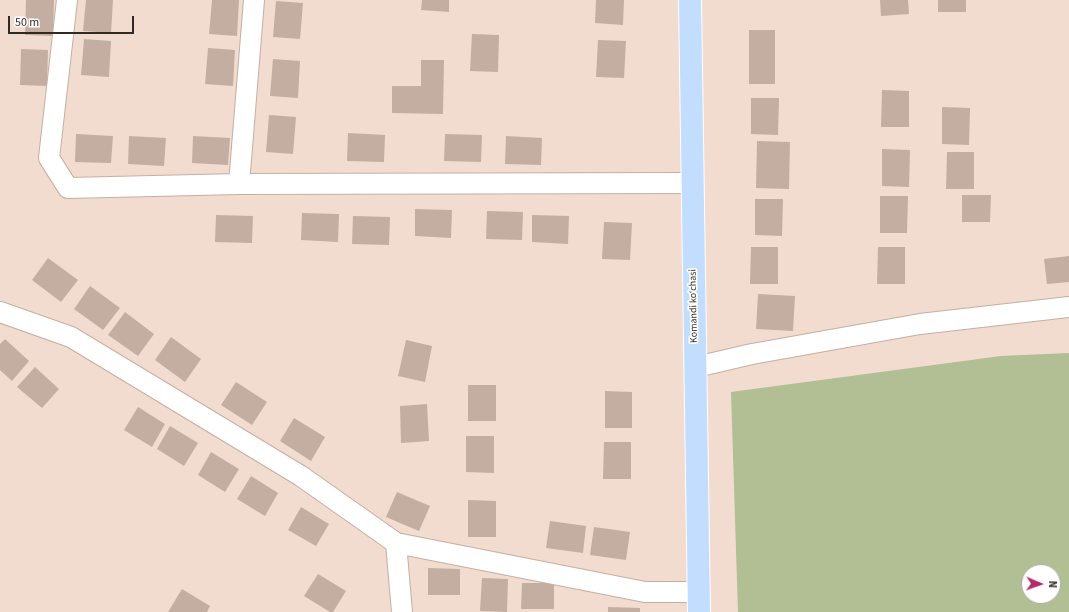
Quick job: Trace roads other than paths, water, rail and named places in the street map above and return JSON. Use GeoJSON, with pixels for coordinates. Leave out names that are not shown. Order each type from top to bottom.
{"type":"FeatureCollection","features":[{"type":"Feature","properties":{"kind":"main road","name":"Komandi ko‘chasi"},"geometry":{"type":"LineString","coordinates":[[690,0],[698,602]]}},
{"type":"Feature","properties":{"kind":"street"},"geometry":{"type":"LineString","coordinates":[[67,0],[49,158],[68,188],[239,184],[692,182]]}},
{"type":"Feature","properties":{"kind":"street"},"geometry":{"type":"LineString","coordinates":[[239,184],[254,0]]}},
{"type":"Feature","properties":{"kind":"street"},"geometry":{"type":"LineString","coordinates":[[696,367],[752,354],[920,324],[1069,307]]}},
{"type":"Feature","properties":{"kind":"street"},"geometry":{"type":"LineString","coordinates":[[0,312],[71,337],[301,476],[396,543],[698,602]]}},
{"type":"Feature","properties":{"kind":"street"},"geometry":{"type":"LineString","coordinates":[[396,543],[402,612]]}}]}
